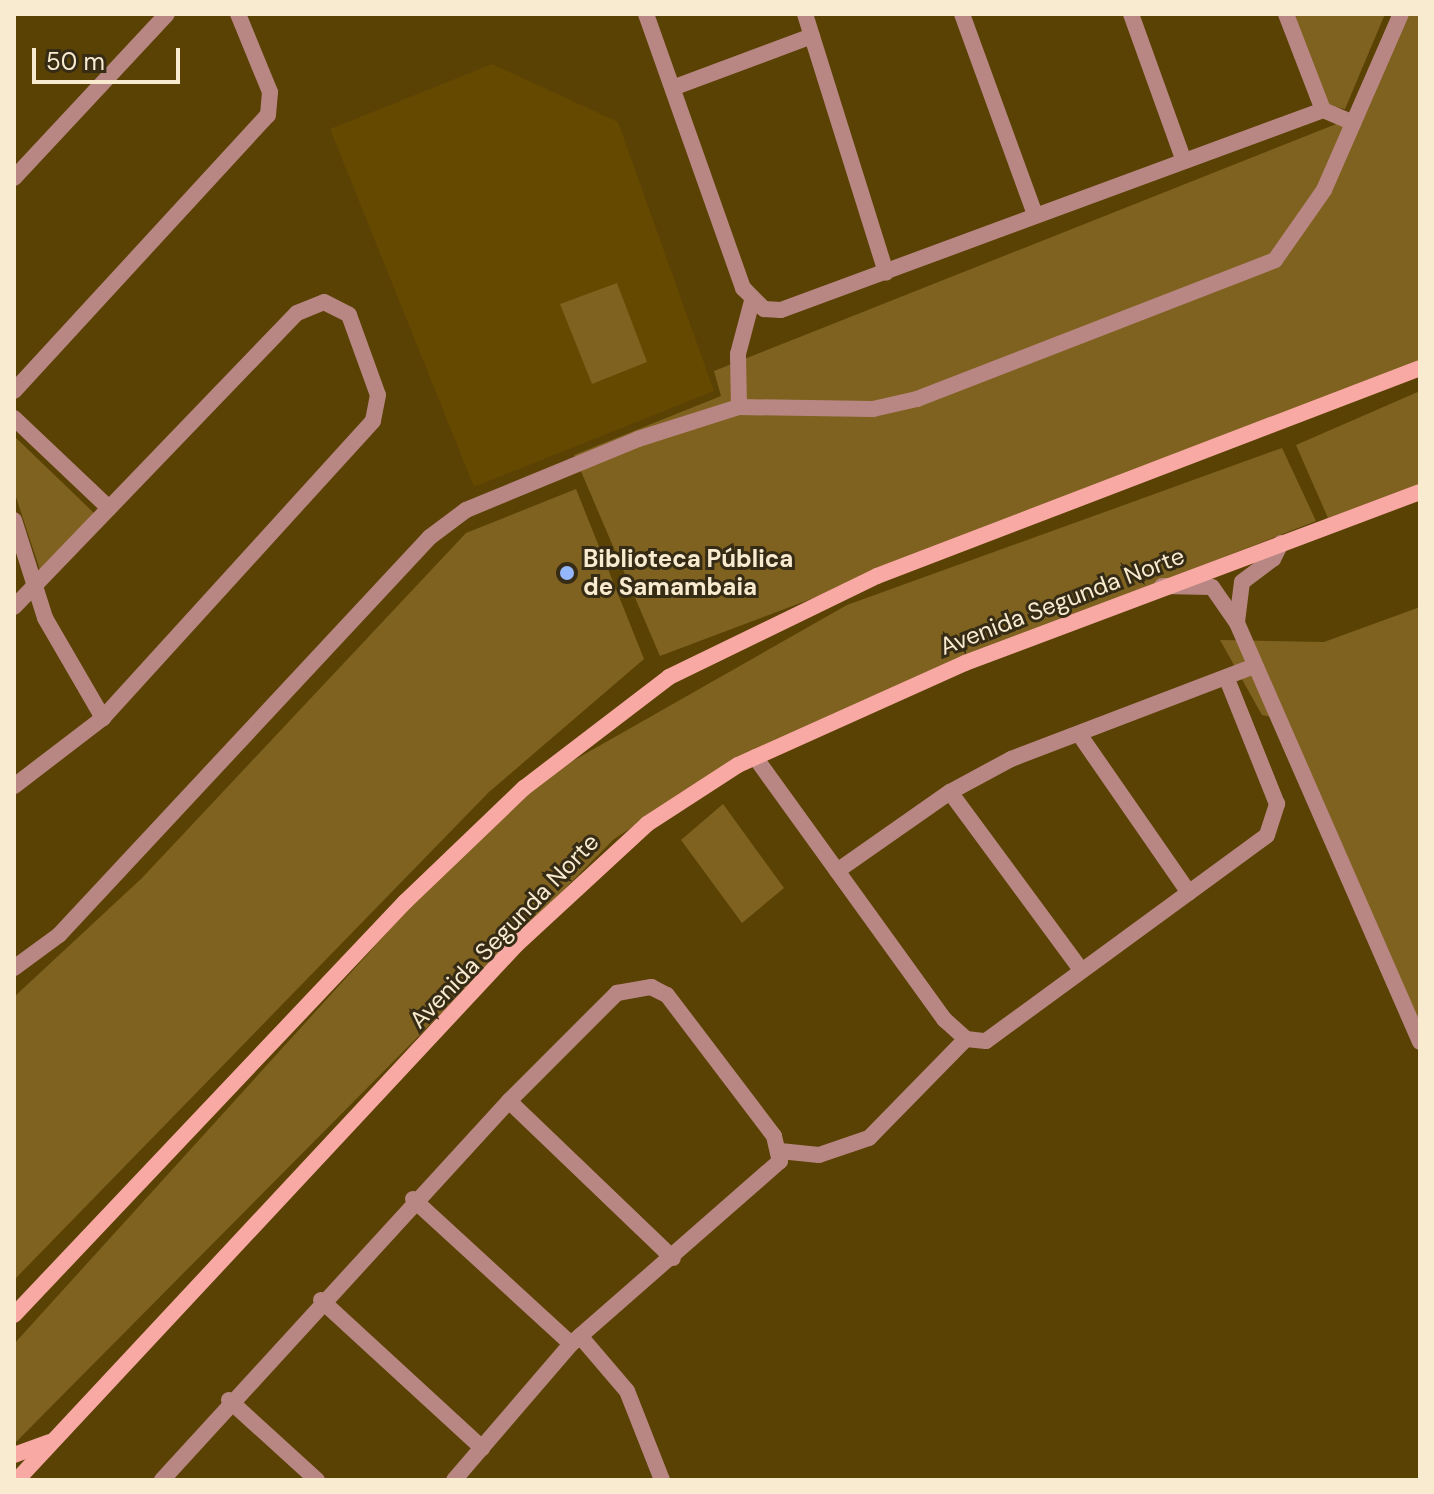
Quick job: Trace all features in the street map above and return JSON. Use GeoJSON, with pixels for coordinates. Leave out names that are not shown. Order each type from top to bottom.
{"type":"FeatureCollection","features":[{"type":"Feature","properties":{"kind":"main road"},"geometry":{"type":"LineString","coordinates":[[14,1315],[405,902],[524,788],[669,677],[877,576],[1420,368]]}},
{"type":"Feature","properties":{"kind":"main road","name":"Avenida Segunda Norte"},"geometry":{"type":"LineString","coordinates":[[17,1480],[567,895],[647,824],[755,757],[1162,586],[1420,492]]}},
{"type":"Feature","properties":{"kind":"main road"},"geometry":{"type":"LineString","coordinates":[[14,1455],[54,1441]]}},
{"type":"Feature","properties":{"kind":"street"},"geometry":{"type":"LineString","coordinates":[[14,178],[167,14]]}},
{"type":"Feature","properties":{"kind":"street"},"geometry":{"type":"LineString","coordinates":[[14,391],[268,115],[270,92],[238,14]]}},
{"type":"Feature","properties":{"kind":"street"},"geometry":{"type":"LineString","coordinates":[[646,14],[752,301],[738,354],[739,407]]}},
{"type":"Feature","properties":{"kind":"street"},"geometry":{"type":"LineString","coordinates":[[805,14],[886,273]]}},
{"type":"Feature","properties":{"kind":"street"},"geometry":{"type":"LineString","coordinates":[[962,14],[1035,215]]}},
{"type":"Feature","properties":{"kind":"street"},"geometry":{"type":"LineString","coordinates":[[1131,14],[1184,161]]}},
{"type":"Feature","properties":{"kind":"street"},"geometry":{"type":"LineString","coordinates":[[1286,14],[1323,110]]}},
{"type":"Feature","properties":{"kind":"street"},"geometry":{"type":"LineString","coordinates":[[14,968],[72,922],[439,529],[485,500],[739,407],[873,409],[917,399],[1221,286],[1275,260],[1305,226],[1401,14]]}},
{"type":"Feature","properties":{"kind":"street"},"geometry":{"type":"LineString","coordinates":[[675,87],[812,36]]}},
{"type":"Feature","properties":{"kind":"street"},"geometry":{"type":"LineString","coordinates":[[752,301],[781,310],[1323,110],[1353,123]]}},
{"type":"Feature","properties":{"kind":"street"},"geometry":{"type":"LineString","coordinates":[[14,607],[36,588],[297,313],[324,302],[349,315],[378,395],[373,421],[103,718],[14,786]]}},
{"type":"Feature","properties":{"kind":"street"},"geometry":{"type":"LineString","coordinates":[[14,418],[109,508]]}},
{"type":"Feature","properties":{"kind":"street"},"geometry":{"type":"LineString","coordinates":[[14,520],[45,618],[103,718]]}},
{"type":"Feature","properties":{"kind":"street"},"geometry":{"type":"LineString","coordinates":[[1237,623],[1242,582],[1273,559],[1281,543]]}},
{"type":"Feature","properties":{"kind":"street"},"geometry":{"type":"LineString","coordinates":[[1162,586],[1212,587],[1237,623],[1420,1042]]}},
{"type":"Feature","properties":{"kind":"street"},"geometry":{"type":"LineString","coordinates":[[837,871],[950,792],[1079,734],[1255,666]]}},
{"type":"Feature","properties":{"kind":"street"},"geometry":{"type":"LineString","coordinates":[[162,1480],[229,1400],[413,1199],[617,993],[651,987],[667,995],[780,1151],[819,1155],[869,1138],[966,1039],[994,1038],[1081,970],[1267,835],[1276,814],[1227,679]]}},
{"type":"Feature","properties":{"kind":"street"},"geometry":{"type":"LineString","coordinates":[[1079,734],[1189,893]]}},
{"type":"Feature","properties":{"kind":"street"},"geometry":{"type":"LineString","coordinates":[[755,757],[837,871],[966,1039]]}},
{"type":"Feature","properties":{"kind":"street"},"geometry":{"type":"LineString","coordinates":[[950,792],[1081,970]]}},
{"type":"Feature","properties":{"kind":"street"},"geometry":{"type":"LineString","coordinates":[[509,1101],[673,1258]]}},
{"type":"Feature","properties":{"kind":"street"},"geometry":{"type":"LineString","coordinates":[[454,1480],[575,1340],[769,1178],[780,1151]]}},
{"type":"Feature","properties":{"kind":"street"},"geometry":{"type":"LineString","coordinates":[[413,1199],[575,1340],[627,1391],[662,1480]]}},
{"type":"Feature","properties":{"kind":"street"},"geometry":{"type":"LineString","coordinates":[[321,1300],[482,1448]]}},
{"type":"Feature","properties":{"kind":"street"},"geometry":{"type":"LineString","coordinates":[[229,1400],[317,1480]]}},
{"type":"Feature","properties":{"kind":"shaded area"},"geometry":{"type":"Polygon","coordinates":[[[1288,14],[1385,14],[1345,109],[1318,104],[1288,14]]]}},
{"type":"Feature","properties":{"kind":"shaded area"},"geometry":{"type":"Polygon","coordinates":[[[1392,14],[1420,14],[1420,369],[660,656],[574,455],[721,396],[714,371],[1349,119],[1392,14]]]}},
{"type":"Feature","properties":{"kind":"shaded area"},"geometry":{"type":"Polygon","coordinates":[[[492,64],[618,122],[714,391],[474,487],[330,129],[492,64]]]}},
{"type":"Feature","properties":{"kind":"shaded area"},"geometry":{"type":"Polygon","coordinates":[[[617,283],[647,362],[592,384],[560,304],[617,283]]]}},
{"type":"Feature","properties":{"kind":"shaded area"},"geometry":{"type":"Polygon","coordinates":[[[1420,391],[1420,484],[1328,518],[1296,445],[1420,391]]]}},
{"type":"Feature","properties":{"kind":"shaded area"},"geometry":{"type":"Polygon","coordinates":[[[14,436],[94,513],[41,573],[14,491],[14,436]]]}},
{"type":"Feature","properties":{"kind":"shaded area"},"geometry":{"type":"Polygon","coordinates":[[[1282,448],[1316,521],[917,678],[734,761],[614,839],[14,1444],[14,1344],[511,796],[847,605],[1282,448]]]}},
{"type":"Feature","properties":{"kind":"shaded area"},"geometry":{"type":"Polygon","coordinates":[[[576,489],[644,659],[489,792],[14,1280],[14,997],[142,878],[466,533],[576,489]]]}},
{"type":"Feature","properties":{"kind":"shaded area"},"geometry":{"type":"Polygon","coordinates":[[[1420,607],[1420,1028],[1283,719],[1262,715],[1220,640],[1324,642],[1420,607]]]}},
{"type":"Feature","properties":{"kind":"shaded area"},"geometry":{"type":"Polygon","coordinates":[[[723,804],[784,888],[742,923],[681,840],[723,804]]]}},
{"type":"Feature","properties":{"kind":"place","name":"Biblioteca Pública de Samambaia"},"geometry":{"type":"Point","coordinates":[567,573]}}]}
